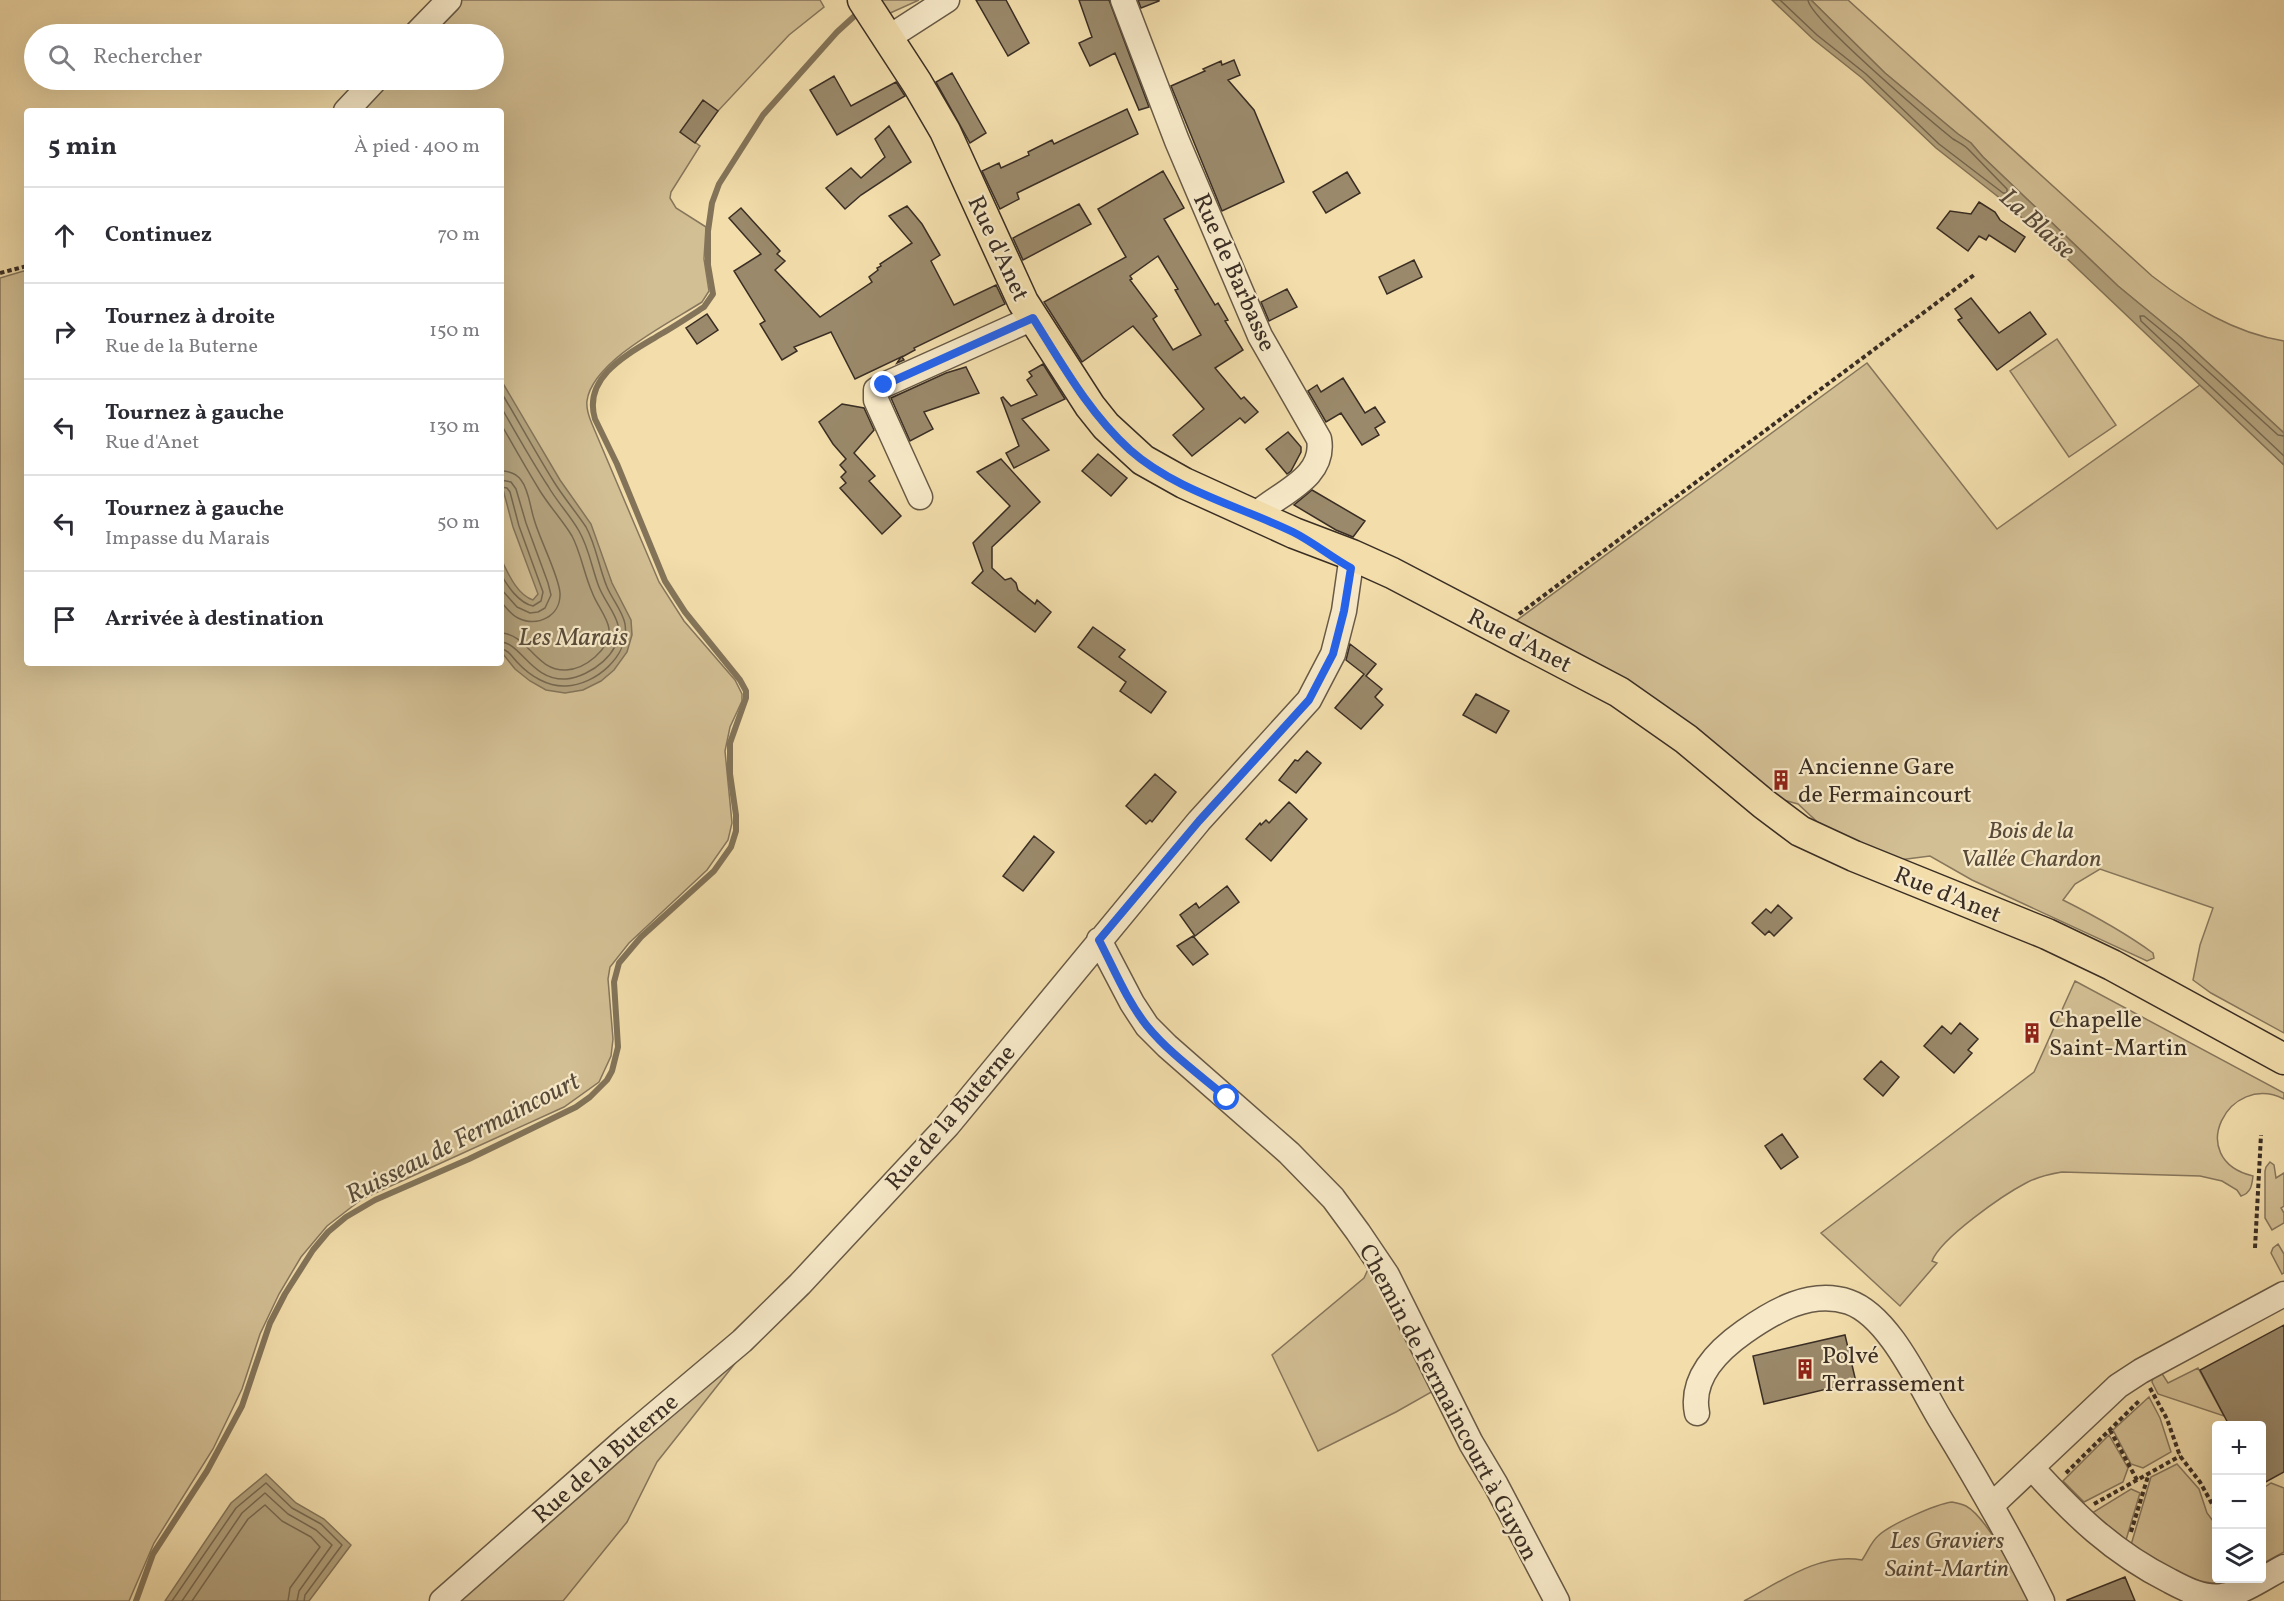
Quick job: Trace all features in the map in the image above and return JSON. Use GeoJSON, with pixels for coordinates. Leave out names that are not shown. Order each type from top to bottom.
{"type":"FeatureCollection","features":[{"type":"Feature","properties":{"kind":"main road","name":"Rue d'Anet"},"geometry":{"type":"LineString","coordinates":[[876,20],[945,131],[1012,281],[1033,318],[1090,406],[1131,450],[1169,476],[1499,629],[1619,692],[1654,715],[1783,818],[1827,844],[2047,934],[2112,965],[2284,1059]]}},
{"type":"Feature","properties":{"kind":"main road","name":"Rue d'Anet"},"geometry":{"type":"LineString","coordinates":[[1352,561],[1730,776]]}},
{"type":"Feature","properties":{"kind":"street"},"geometry":{"type":"LineString","coordinates":[[426,24],[449,0]]}},
{"type":"Feature","properties":{"kind":"street"},"geometry":{"type":"LineString","coordinates":[[876,20],[947,0]]}},
{"type":"Feature","properties":{"kind":"street","name":"Rue de Barbasse"},"geometry":{"type":"LineString","coordinates":[[1123,0],[1173,131],[1260,336],[1319,439],[1320,458],[1311,472],[1255,516]]}},
{"type":"Feature","properties":{"kind":"street"},"geometry":{"type":"LineString","coordinates":[[349,108],[366,90]]}},
{"type":"Feature","properties":{"kind":"street"},"geometry":{"type":"LineString","coordinates":[[920,496],[876,400],[876,390],[1033,318]]}},
{"type":"Feature","properties":{"kind":"street","name":"Rue de la Buterne"},"geometry":{"type":"LineString","coordinates":[[442,1601],[628,1437],[742,1341],[948,1125],[1199,821],[1309,700],[1333,654],[1344,611],[1352,561]]}},
{"type":"Feature","properties":{"kind":"street","name":"Chemin de Fermaincourt à Guyon"},"geometry":{"type":"LineString","coordinates":[[1099,940],[1132,1003],[1147,1026],[1289,1153],[1333,1198],[1358,1232],[1387,1275],[1471,1443],[1496,1485],[1557,1601]]}},
{"type":"Feature","properties":{"kind":"street"},"geometry":{"type":"LineString","coordinates":[[1992,1505],[2109,1394],[2146,1380],[2284,1294]]}},
{"type":"Feature","properties":{"kind":"street"},"geometry":{"type":"LineString","coordinates":[[1697,1413],[1694,1400],[1697,1386],[1706,1371],[1733,1340],[1765,1317],[1799,1302],[1824,1298],[1850,1302],[1888,1334],[1906,1359],[1992,1505],[2042,1601]]}},
{"type":"Feature","properties":{"kind":"street"},"geometry":{"type":"LineString","coordinates":[[2032,1468],[2075,1515],[2102,1539],[2125,1556],[2183,1588],[2214,1597],[2239,1591],[2284,1567]]}},
{"type":"Feature","properties":{"kind":"path"},"geometry":{"type":"LineString","coordinates":[[0,273],[24,267]]}},
{"type":"Feature","properties":{"kind":"path"},"geometry":{"type":"LineString","coordinates":[[1499,629],[1974,275]]}},
{"type":"Feature","properties":{"kind":"path"},"geometry":{"type":"LineString","coordinates":[[2255,1248],[2261,1135]]}},
{"type":"Feature","properties":{"kind":"path"},"geometry":{"type":"LineString","coordinates":[[2050,1488],[2110,1430],[2146,1380],[2167,1419],[2180,1456],[2212,1502]]}},
{"type":"Feature","properties":{"kind":"path"},"geometry":{"type":"LineString","coordinates":[[2110,1430],[2138,1480]]}},
{"type":"Feature","properties":{"kind":"path"},"geometry":{"type":"LineString","coordinates":[[2075,1515],[2180,1456]]}},
{"type":"Feature","properties":{"kind":"path"},"geometry":{"type":"LineString","coordinates":[[2125,1556],[2149,1473]]}},
{"type":"Feature","properties":{"kind":"green space"},"geometry":{"type":"Polygon","coordinates":[[[459,0],[820,0],[824,7],[789,35],[718,111],[681,132],[700,146],[671,192],[670,198],[676,208],[706,227],[704,259],[709,291],[702,302],[617,357],[592,386],[587,401],[591,421],[659,582],[684,621],[735,680],[742,694],[742,701],[730,727],[725,751],[732,823],[728,840],[707,870],[629,943],[610,967],[608,979],[613,1039],[611,1056],[599,1082],[564,1107],[362,1199],[327,1226],[301,1257],[279,1294],[260,1334],[242,1389],[213,1449],[154,1543],[129,1601],[0,1601],[0,278],[24,271],[24,666],[504,666],[504,108],[359,108],[376,90],[504,90],[504,24],[436,24],[459,0]]]}},
{"type":"Feature","properties":{"kind":"green space"},"geometry":{"type":"Polygon","coordinates":[[[878,0],[919,0],[888,14],[878,0]]]}},
{"type":"Feature","properties":{"kind":"green space"},"geometry":{"type":"Polygon","coordinates":[[[1811,0],[1848,0],[2152,276],[2167,287],[2198,308],[2231,325],[2284,341],[2284,433],[2181,338],[2118,286],[1971,143],[1885,73],[1811,0]]]}},
{"type":"Feature","properties":{"kind":"green space"},"geometry":{"type":"Polygon","coordinates":[[[2057,339],[2116,425],[2069,457],[2010,371],[2057,339]]]}},
{"type":"Feature","properties":{"kind":"green space","name":"Bois de la Vallée Chardon"},"geometry":{"type":"Polygon","coordinates":[[[1867,363],[1997,529],[2200,385],[2284,465],[2284,1033],[2211,993],[2193,980],[2200,945],[2213,908],[2100,869],[2075,884],[2063,900],[2153,953],[2154,958],[2147,961],[1972,880],[1930,856],[1899,860],[1826,830],[1798,804],[1780,799],[1509,626],[1867,363]]]}},
{"type":"Feature","properties":{"kind":"green space"},"geometry":{"type":"Polygon","coordinates":[[[2075,981],[2284,1093],[2284,1099],[2264,1094],[2246,1097],[2232,1107],[2222,1121],[2218,1137],[2221,1153],[2232,1167],[2253,1176],[2250,1188],[2241,1196],[2237,1190],[2222,1181],[2200,1176],[2062,1172],[2039,1177],[1989,1207],[1947,1241],[1932,1261],[1937,1263],[1900,1306],[1821,1233],[2034,1072],[2075,981]]]}},
{"type":"Feature","properties":{"kind":"green space"},"geometry":{"type":"Polygon","coordinates":[[[2270,1162],[2274,1165],[2276,1178],[2284,1173],[2284,1206],[2281,1208],[2284,1213],[2284,1223],[2272,1230],[2265,1218],[2265,1171],[2270,1162]]]}},
{"type":"Feature","properties":{"kind":"green space"},"geometry":{"type":"Polygon","coordinates":[[[2278,1244],[2284,1254],[2284,1273],[2282,1274],[2271,1253],[2278,1244]]]}},
{"type":"Feature","properties":{"kind":"green space"},"geometry":{"type":"Polygon","coordinates":[[[1370,1265],[1435,1390],[1318,1451],[1272,1355],[1364,1278],[1370,1265]]]}},
{"type":"Feature","properties":{"kind":"green space"},"geometry":{"type":"Polygon","coordinates":[[[744,1352],[657,1462],[627,1522],[563,1601],[456,1601],[744,1352]]]}},
{"type":"Feature","properties":{"kind":"green space"},"geometry":{"type":"Polygon","coordinates":[[[2198,1368],[2224,1416],[2158,1394],[2152,1382],[2153,1378],[2161,1372],[2168,1383],[2198,1368]]]}},
{"type":"Feature","properties":{"kind":"green space"},"geometry":{"type":"Polygon","coordinates":[[[2149,1397],[2160,1418],[2171,1452],[2143,1468],[2131,1464],[2113,1430],[2149,1397]]]}},
{"type":"Feature","properties":{"kind":"green space"},"geometry":{"type":"Polygon","coordinates":[[[2109,1435],[2128,1468],[2123,1482],[2084,1502],[2063,1481],[2109,1435]]]}},
{"type":"Feature","properties":{"kind":"green space"},"geometry":{"type":"Polygon","coordinates":[[[2177,1464],[2199,1489],[2207,1513],[2212,1520],[2212,1583],[2181,1574],[2131,1545],[2151,1477],[2177,1464]]]}},
{"type":"Feature","properties":{"kind":"green space"},"geometry":{"type":"Polygon","coordinates":[[[2271,1483],[2284,1488],[2284,1552],[2266,1562],[2266,1529],[2266,1486],[2271,1483]]]}},
{"type":"Feature","properties":{"kind":"green space"},"geometry":{"type":"Polygon","coordinates":[[[2131,1489],[2140,1493],[2126,1540],[2092,1513],[2131,1489]]]}},
{"type":"Feature","properties":{"kind":"green space","name":"Les Graviers Saint-Martin"},"geometry":{"type":"Polygon","coordinates":[[[1952,1502],[1966,1506],[1983,1523],[2001,1549],[2029,1601],[1744,1601],[1816,1564],[1831,1560],[1862,1560],[1873,1541],[1884,1531],[1924,1511],[1952,1502]]]}},
{"type":"Feature","properties":{"kind":"water","name":"La Blaise"},"geometry":{"type":"Polygon","coordinates":[[[1772,0],[1811,0],[1885,73],[1971,143],[2118,286],[2181,338],[2284,433],[2284,465],[2060,252],[2001,199],[1936,148],[1862,78],[1813,39],[1772,0]]]}},
{"type":"Feature","properties":{"kind":"water","name":"Les Marais"},"geometry":{"type":"Polygon","coordinates":[[[504,385],[560,480],[591,524],[612,583],[631,620],[632,635],[627,652],[614,670],[601,681],[583,690],[565,693],[546,690],[515,669],[504,655],[504,565],[522,593],[533,600],[538,594],[513,527],[504,493],[504,385]]]}},
{"type":"Feature","properties":{"kind":"water"},"geometry":{"type":"Polygon","coordinates":[[[266,1474],[296,1503],[324,1519],[351,1545],[309,1601],[165,1601],[231,1503],[266,1474]]]}},
{"type":"Feature","properties":{"kind":"building"},"geometry":{"type":"Polygon","coordinates":[[[976,0],[1006,0],[1029,43],[1008,56],[976,0]]]}},
{"type":"Feature","properties":{"kind":"building"},"geometry":{"type":"Polygon","coordinates":[[[1079,0],[1109,0],[1149,107],[1139,110],[1115,53],[1090,66],[1079,43],[1092,37],[1079,0]]]}},
{"type":"Feature","properties":{"kind":"building"},"geometry":{"type":"Polygon","coordinates":[[[1138,0],[1159,0],[1159,1],[1141,8],[1138,0]]]}},
{"type":"Feature","properties":{"kind":"building"},"geometry":{"type":"Polygon","coordinates":[[[1234,60],[1240,75],[1228,80],[1254,110],[1284,182],[1222,211],[1171,86],[1221,61],[1222,65],[1234,60]]]}},
{"type":"Feature","properties":{"kind":"building"},"geometry":{"type":"Polygon","coordinates":[[[952,73],[986,133],[970,143],[936,82],[952,73]]]}},
{"type":"Feature","properties":{"kind":"building"},"geometry":{"type":"Polygon","coordinates":[[[834,76],[851,106],[896,82],[905,96],[837,135],[810,90],[834,76]]]}},
{"type":"Feature","properties":{"kind":"building"},"geometry":{"type":"Polygon","coordinates":[[[703,100],[718,111],[695,143],[680,132],[703,100]]]}},
{"type":"Feature","properties":{"kind":"building"},"geometry":{"type":"Polygon","coordinates":[[[1127,109],[1138,134],[1017,193],[1019,199],[1000,209],[982,171],[999,163],[1001,168],[1029,155],[1028,152],[1052,140],[1054,144],[1127,109]]]}},
{"type":"Feature","properties":{"kind":"building"},"geometry":{"type":"Polygon","coordinates":[[[889,126],[911,162],[861,195],[845,209],[826,188],[851,168],[861,178],[885,157],[875,139],[889,126]]]}},
{"type":"Feature","properties":{"kind":"building"},"geometry":{"type":"Polygon","coordinates":[[[1163,171],[1184,208],[1164,219],[1215,305],[1218,303],[1228,320],[1225,321],[1243,350],[1215,368],[1241,399],[1244,397],[1258,412],[1245,423],[1240,418],[1192,456],[1173,435],[1204,409],[1133,326],[1082,362],[1044,302],[1126,257],[1098,209],[1163,171]],[[1158,256],[1130,276],[1132,279],[1130,280],[1157,316],[1153,319],[1173,350],[1201,335],[1175,290],[1178,289],[1158,256]]]}},
{"type":"Feature","properties":{"kind":"building"},"geometry":{"type":"Polygon","coordinates":[[[1347,172],[1360,193],[1326,213],[1313,192],[1347,172]]]}},
{"type":"Feature","properties":{"kind":"building"},"geometry":{"type":"Polygon","coordinates":[[[1979,202],[2025,237],[2015,252],[1989,235],[1986,240],[1979,236],[1968,251],[1937,228],[1950,211],[1971,214],[1979,202]]]}},
{"type":"Feature","properties":{"kind":"building"},"geometry":{"type":"Polygon","coordinates":[[[1079,204],[1091,224],[1023,260],[1013,238],[1079,204]]]}},
{"type":"Feature","properties":{"kind":"building"},"geometry":{"type":"Polygon","coordinates":[[[907,206],[922,224],[940,255],[931,261],[954,305],[996,285],[1005,304],[914,348],[915,350],[902,357],[904,360],[897,363],[901,357],[855,379],[831,332],[794,347],[797,351],[782,360],[760,324],[765,321],[734,271],[761,254],[729,218],[741,208],[780,251],[777,254],[785,261],[775,270],[820,317],[872,282],[869,277],[878,270],[880,264],[912,243],[889,216],[907,206]]]}},
{"type":"Feature","properties":{"kind":"building"},"geometry":{"type":"Polygon","coordinates":[[[1414,260],[1422,277],[1387,294],[1379,277],[1414,260]]]}},
{"type":"Feature","properties":{"kind":"building"},"geometry":{"type":"Polygon","coordinates":[[[1287,289],[1297,307],[1269,321],[1261,302],[1287,289]]]}},
{"type":"Feature","properties":{"kind":"building"},"geometry":{"type":"Polygon","coordinates":[[[1971,298],[1999,333],[2030,312],[2046,334],[1997,370],[1958,320],[1962,318],[1955,309],[1971,298]]]}},
{"type":"Feature","properties":{"kind":"building"},"geometry":{"type":"Polygon","coordinates":[[[707,314],[718,330],[697,344],[686,328],[707,314]]]}},
{"type":"Feature","properties":{"kind":"building"},"geometry":{"type":"Polygon","coordinates":[[[1043,364],[1065,399],[1022,419],[1049,450],[1014,468],[1006,453],[1019,446],[1001,398],[1003,397],[1011,406],[1037,395],[1027,380],[1032,376],[1029,372],[1043,364]]]}},
{"type":"Feature","properties":{"kind":"building"},"geometry":{"type":"Polygon","coordinates":[[[966,367],[979,393],[924,412],[933,429],[910,441],[891,398],[946,373],[966,367]]]}},
{"type":"Feature","properties":{"kind":"building"},"geometry":{"type":"Polygon","coordinates":[[[1343,378],[1365,413],[1375,407],[1385,422],[1375,428],[1379,435],[1362,445],[1341,413],[1326,422],[1308,391],[1317,385],[1321,392],[1343,378]]]}},
{"type":"Feature","properties":{"kind":"building"},"geometry":{"type":"Polygon","coordinates":[[[842,404],[864,408],[874,430],[854,453],[875,476],[869,481],[901,516],[882,534],[840,488],[846,483],[841,477],[846,472],[840,465],[846,459],[819,422],[842,404]]]}},
{"type":"Feature","properties":{"kind":"building"},"geometry":{"type":"Polygon","coordinates":[[[1288,432],[1301,447],[1301,452],[1287,474],[1266,449],[1288,432]]]}},
{"type":"Feature","properties":{"kind":"building"},"geometry":{"type":"Polygon","coordinates":[[[1098,454],[1127,478],[1111,496],[1082,471],[1098,454]]]}},
{"type":"Feature","properties":{"kind":"building"},"geometry":{"type":"Polygon","coordinates":[[[1001,459],[1040,502],[992,547],[992,568],[1005,580],[1011,578],[1018,590],[1035,604],[1037,600],[1051,612],[1035,632],[972,583],[983,571],[973,543],[1010,506],[977,472],[1001,459]]]}},
{"type":"Feature","properties":{"kind":"building"},"geometry":{"type":"Polygon","coordinates":[[[1312,490],[1365,521],[1353,537],[1336,530],[1294,505],[1312,490]]]}},
{"type":"Feature","properties":{"kind":"building"},"geometry":{"type":"Polygon","coordinates":[[[1093,627],[1125,650],[1119,657],[1166,692],[1151,713],[1120,691],[1126,682],[1078,647],[1093,627]]]}},
{"type":"Feature","properties":{"kind":"building"},"geometry":{"type":"Polygon","coordinates":[[[1350,644],[1376,664],[1366,676],[1382,689],[1375,697],[1383,705],[1361,729],[1335,708],[1364,674],[1346,660],[1350,644]]]}},
{"type":"Feature","properties":{"kind":"building"},"geometry":{"type":"Polygon","coordinates":[[[1476,694],[1509,711],[1496,733],[1463,715],[1476,694]]]}},
{"type":"Feature","properties":{"kind":"building"},"geometry":{"type":"Polygon","coordinates":[[[1307,751],[1321,763],[1296,793],[1279,780],[1295,760],[1298,761],[1307,751]]]}},
{"type":"Feature","properties":{"kind":"building"},"geometry":{"type":"Polygon","coordinates":[[[1155,774],[1176,792],[1152,822],[1150,820],[1146,824],[1126,806],[1155,774]]]}},
{"type":"Feature","properties":{"kind":"building"},"geometry":{"type":"Polygon","coordinates":[[[1289,802],[1307,819],[1271,861],[1246,839],[1260,823],[1261,825],[1266,820],[1269,823],[1289,802]]]}},
{"type":"Feature","properties":{"kind":"building"},"geometry":{"type":"Polygon","coordinates":[[[1034,836],[1054,852],[1023,891],[1003,876],[1034,836]]]}},
{"type":"Feature","properties":{"kind":"building"},"geometry":{"type":"Polygon","coordinates":[[[1227,886],[1239,902],[1195,936],[1180,915],[1196,903],[1199,908],[1227,886]]]}},
{"type":"Feature","properties":{"kind":"building"},"geometry":{"type":"Polygon","coordinates":[[[1778,905],[1792,918],[1774,936],[1769,931],[1765,935],[1752,923],[1766,909],[1771,913],[1778,905]]]}},
{"type":"Feature","properties":{"kind":"building"},"geometry":{"type":"Polygon","coordinates":[[[1193,936],[1208,954],[1193,965],[1177,946],[1193,936]]]}},
{"type":"Feature","properties":{"kind":"building"},"geometry":{"type":"Polygon","coordinates":[[[1960,1023],[1978,1039],[1968,1050],[1972,1053],[1954,1073],[1924,1046],[1942,1026],[1951,1034],[1960,1023]]]}},
{"type":"Feature","properties":{"kind":"building"},"geometry":{"type":"Polygon","coordinates":[[[1881,1061],[1899,1077],[1883,1096],[1864,1079],[1881,1061]]]}},
{"type":"Feature","properties":{"kind":"building"},"geometry":{"type":"Polygon","coordinates":[[[1782,1134],[1798,1157],[1781,1169],[1765,1146],[1782,1134]]]}},
{"type":"Feature","properties":{"kind":"building"},"geometry":{"type":"Polygon","coordinates":[[[2284,1325],[2284,1472],[2266,1482],[2266,1421],[2227,1421],[2200,1370],[2284,1325]]]}},
{"type":"Feature","properties":{"kind":"building","name":"Polvé Terrassement"},"geometry":{"type":"Polygon","coordinates":[[[1845,1335],[1856,1382],[1764,1404],[1753,1356],[1845,1335]]]}},
{"type":"Feature","properties":{"kind":"building"},"geometry":{"type":"Polygon","coordinates":[[[2125,1577],[2135,1601],[2067,1601],[2067,1600],[2125,1577]]]}},
{"type":"Feature","properties":{"kind":"waterway","name":"Ruisseau de Fermaincourt"},"geometry":{"type":"LineString","coordinates":[[136,1601],[153,1554],[207,1471],[242,1406],[270,1323],[313,1250],[328,1232],[346,1217],[375,1200],[469,1159],[576,1107],[590,1097],[607,1080],[612,1071],[618,1047],[614,982],[619,963],[641,937],[714,871],[731,847],[736,831],[736,815],[730,774],[730,743],[746,698],[746,691],[740,680],[685,612],[665,581],[617,464],[595,419],[593,404],[595,390],[602,378],[623,358],[704,307],[713,294],[708,265],[708,231],[712,203],[719,184],[763,115],[837,32],[860,11]]}},
{"type":"Feature","properties":{"kind":"place","name":"Ancienne Gare de Fermaincourt"},"geometry":{"type":"Point","coordinates":[1781,780]}},
{"type":"Feature","properties":{"kind":"place","name":"Chapelle Saint-Martin"},"geometry":{"type":"Point","coordinates":[2032,1033]}},
{"type":"Feature","properties":{"kind":"place","name":"Polvé Terrassement"},"geometry":{"type":"Point","coordinates":[1805,1369]}},
{"type":"Feature","properties":{"kind":"route"},"geometry":{"type":"LineString","coordinates":[[884,385],[1033,318],[1090,406],[1117,437],[1143,460],[1169,476],[1294,533],[1351,568],[1344,611],[1333,654],[1309,700],[1199,821],[1099,940],[1132,1003],[1147,1026],[1227,1098]]}}]}
